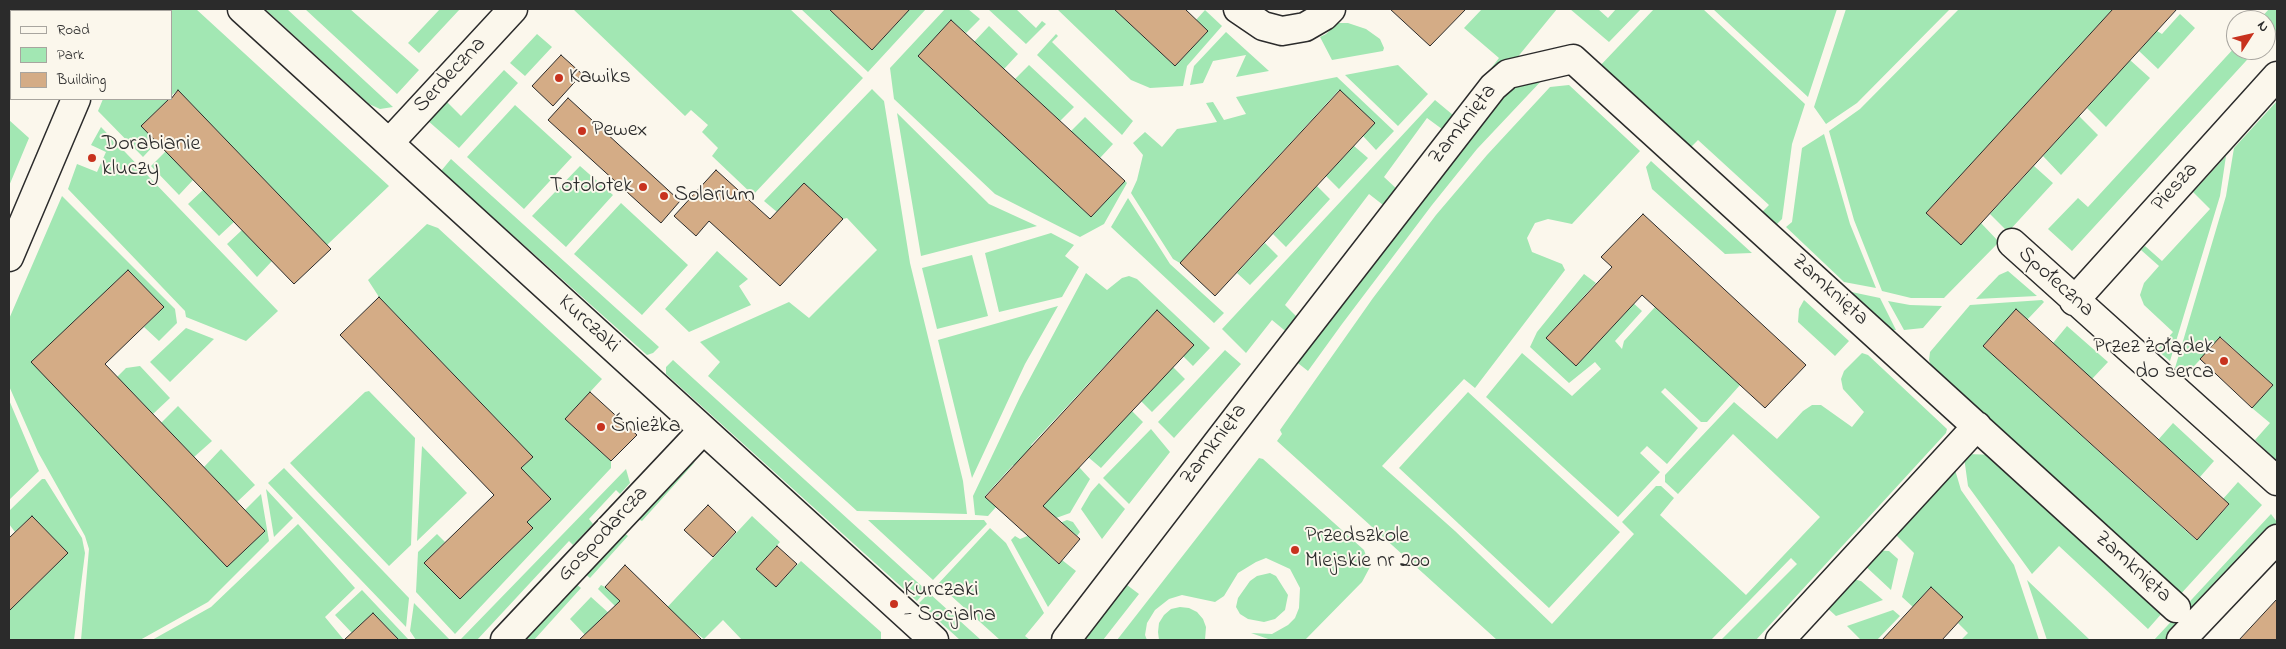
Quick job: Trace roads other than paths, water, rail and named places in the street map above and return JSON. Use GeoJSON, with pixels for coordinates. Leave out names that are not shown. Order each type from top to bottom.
{"type":"FeatureCollection","features":[{"type":"Feature","properties":{"kind":"street","name":"Kurczaki"},"geometry":{"type":"LineString","coordinates":[[242,9],[934,640]]}},
{"type":"Feature","properties":{"kind":"street","name":"Serdeczna"},"geometry":{"type":"LineString","coordinates":[[389,143],[513,9]]}},
{"type":"Feature","properties":{"kind":"street"},"geometry":{"type":"LineString","coordinates":[[1238,9],[1263,26],[1282,31],[1305,27],[1324,16],[1330,9]]}},
{"type":"Feature","properties":{"kind":"street","name":"Zamknięta"},"geometry":{"type":"LineString","coordinates":[[1066,640],[1259,388],[1500,79],[1508,74],[1573,59],[2176,608]]}},
{"type":"Feature","properties":{"kind":"street","name":"Piesza"},"geometry":{"type":"LineString","coordinates":[[2074,301],[2277,76]]}},
{"type":"Feature","properties":{"kind":"street"},"geometry":{"type":"LineString","coordinates":[[9,257],[76,100]]}},
{"type":"Feature","properties":{"kind":"street","name":"Społeczna"},"geometry":{"type":"LineString","coordinates":[[2012,244],[2277,481]]}},
{"type":"Feature","properties":{"kind":"street"},"geometry":{"type":"LineString","coordinates":[[1780,640],[1977,426]]}},
{"type":"Feature","properties":{"kind":"street","name":"Gospodarcza"},"geometry":{"type":"LineString","coordinates":[[505,640],[703,430]]}},
{"type":"Feature","properties":{"kind":"street"},"geometry":{"type":"LineString","coordinates":[[2181,640],[2277,539]]}},
{"type":"Feature","properties":{"kind":"place","name":"Kawiks"},"geometry":{"type":"Point","coordinates":[559,78]}},
{"type":"Feature","properties":{"kind":"place","name":"Pewex"},"geometry":{"type":"Point","coordinates":[582,131]}},
{"type":"Feature","properties":{"kind":"place","name":"Dorabianie kluczy"},"geometry":{"type":"Point","coordinates":[92,158]}},
{"type":"Feature","properties":{"kind":"place","name":"Totolotek"},"geometry":{"type":"Point","coordinates":[643,187]}},
{"type":"Feature","properties":{"kind":"place","name":"Solarium"},"geometry":{"type":"Point","coordinates":[664,196]}},
{"type":"Feature","properties":{"kind":"place","name":"Przez żołądek do serca"},"geometry":{"type":"Point","coordinates":[2224,361]}},
{"type":"Feature","properties":{"kind":"place","name":"Śnieżka"},"geometry":{"type":"Point","coordinates":[601,427]}},
{"type":"Feature","properties":{"kind":"place","name":"Przedszkole Miejskie nr 200"},"geometry":{"type":"Point","coordinates":[1295,550]}},
{"type":"Feature","properties":{"kind":"place","name":"Kurczaki - Socjalna"},"geometry":{"type":"Point","coordinates":[894,604]}}]}
